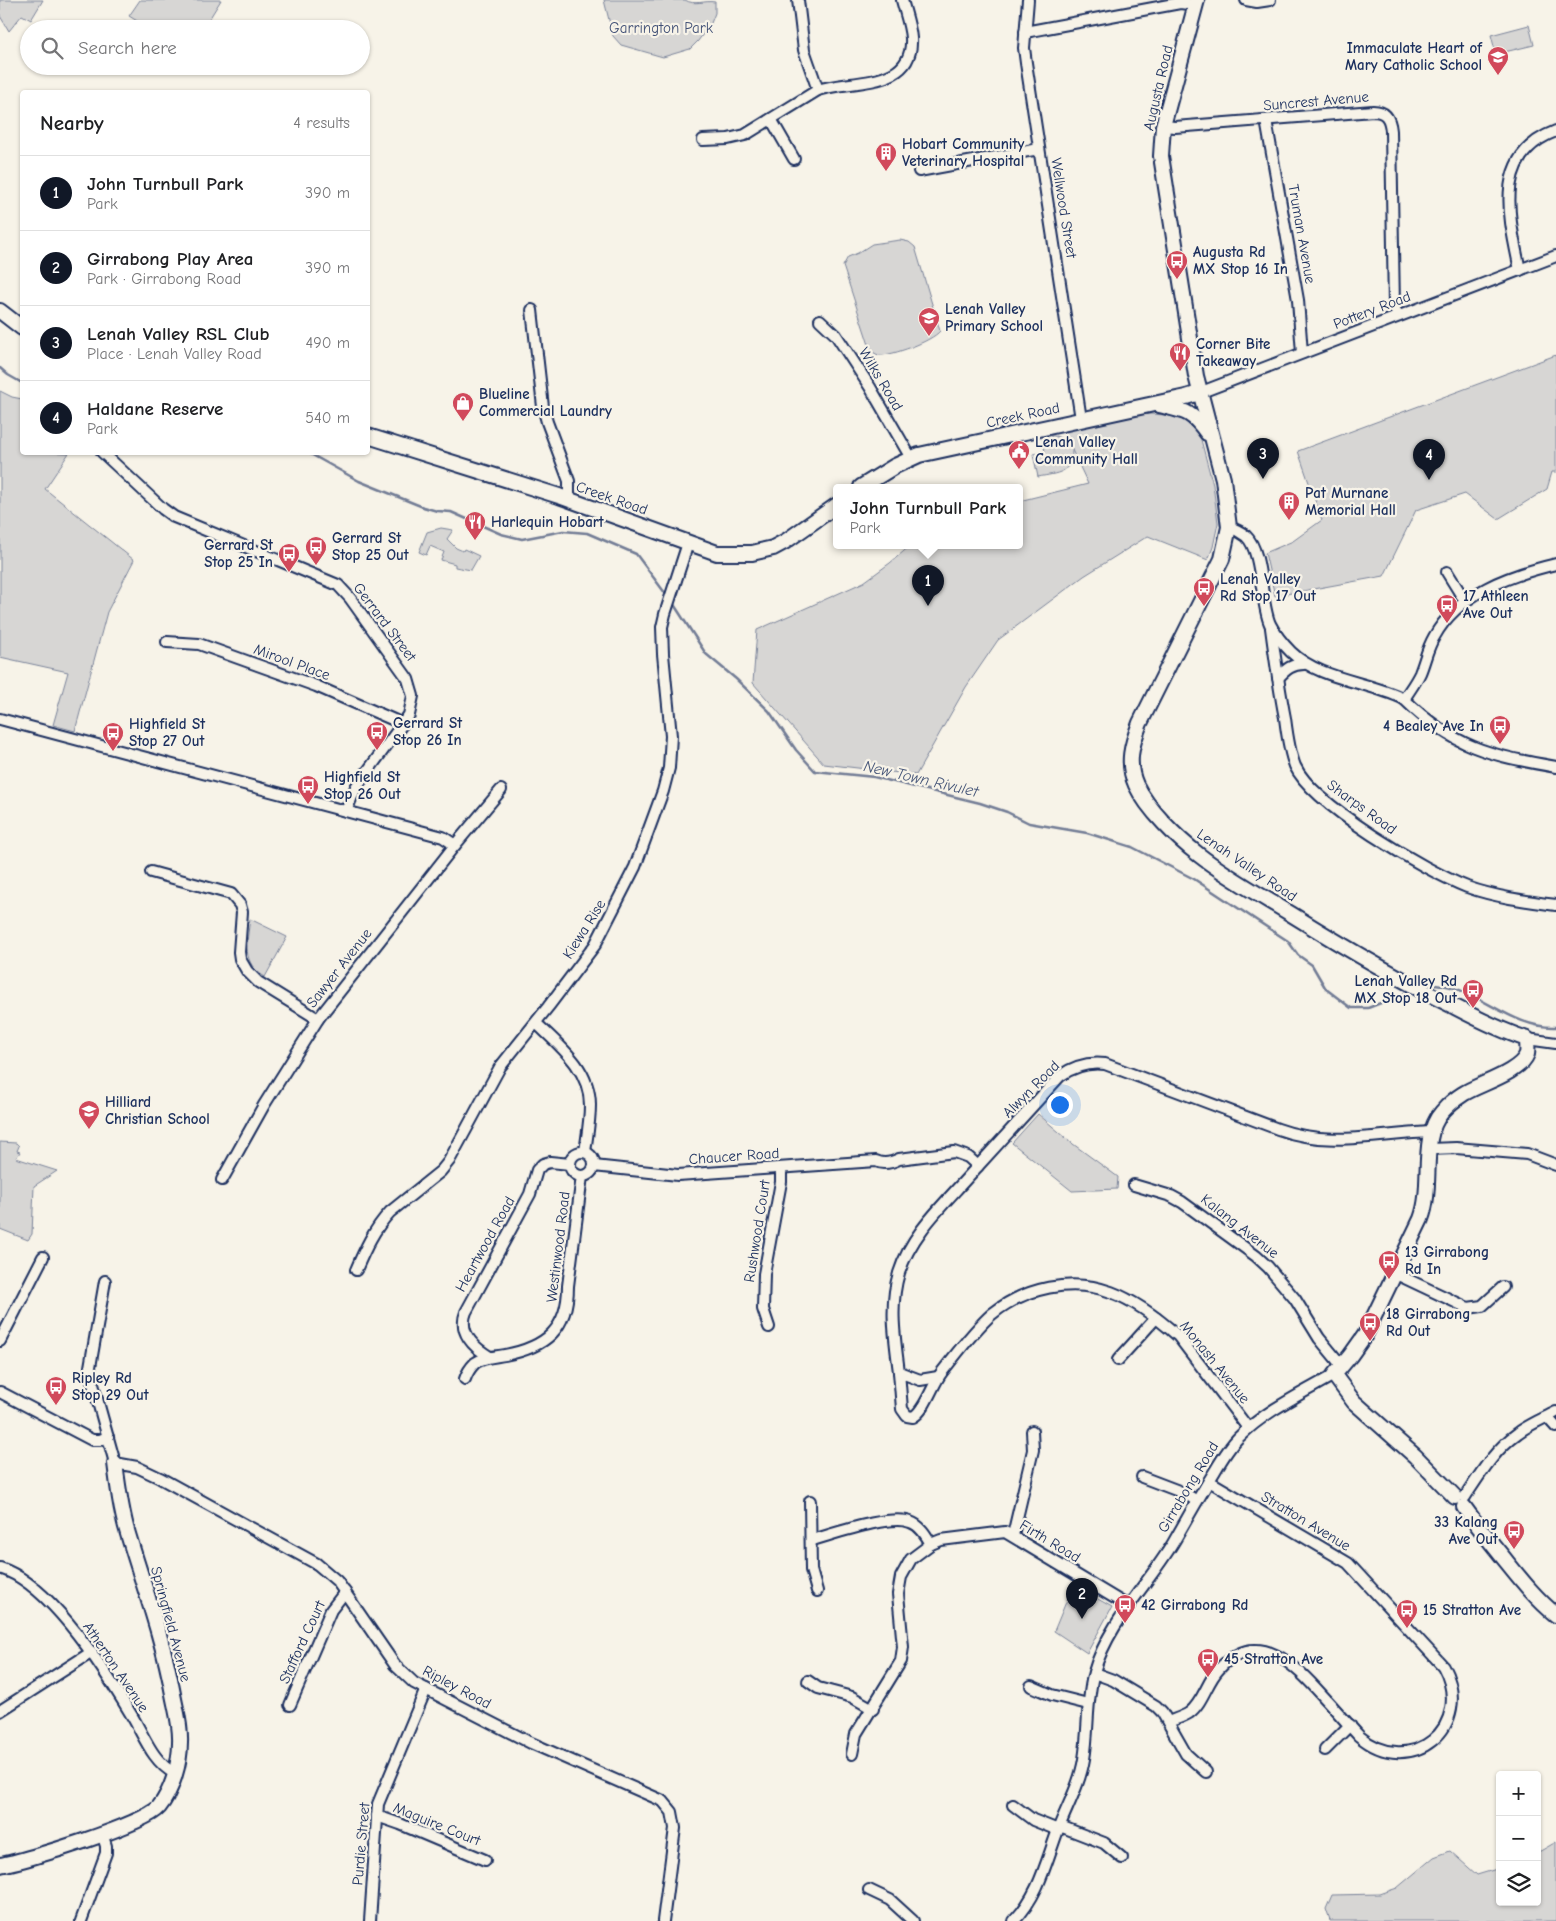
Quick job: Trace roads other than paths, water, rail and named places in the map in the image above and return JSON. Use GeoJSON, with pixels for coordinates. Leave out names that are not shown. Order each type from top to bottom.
{"type":"FeatureCollection","features":[{"type":"Feature","properties":{"kind":"street"},"geometry":{"type":"LineString","coordinates":[[798,0],[804,50],[818,90]]}},
{"type":"Feature","properties":{"kind":"street"},"geometry":{"type":"LineString","coordinates":[[702,140],[728,139],[745,135],[827,86],[882,79],[898,71],[909,54],[911,45],[911,35],[902,0]]}},
{"type":"Feature","properties":{"kind":"street","name":"Wellwood Street"},"geometry":{"type":"LineString","coordinates":[[1028,0],[1025,55],[1081,419]]}},
{"type":"Feature","properties":{"kind":"street"},"geometry":{"type":"LineString","coordinates":[[1246,0],[1257,2],[1270,0]]}},
{"type":"Feature","properties":{"kind":"street"},"geometry":{"type":"LineString","coordinates":[[1025,32],[1180,3],[1197,2]]}},
{"type":"Feature","properties":{"kind":"street","name":"Augusta Road"},"geometry":{"type":"LineString","coordinates":[[1197,2],[1163,126],[1162,156],[1199,392]]}},
{"type":"Feature","properties":{"kind":"street","name":"Suncrest Avenue"},"geometry":{"type":"LineString","coordinates":[[1163,126],[1266,120],[1373,110],[1383,112],[1388,117],[1391,131],[1394,306],[1398,316]]}},
{"type":"Feature","properties":{"kind":"street"},"geometry":{"type":"LineString","coordinates":[[771,120],[794,159]]}},
{"type":"Feature","properties":{"kind":"street","name":"Truman Avenue"},"geometry":{"type":"LineString","coordinates":[[1266,120],[1298,300],[1302,353]]}},
{"type":"Feature","properties":{"kind":"street"},"geometry":{"type":"LineString","coordinates":[[1520,270],[1509,200],[1510,179],[1527,149],[1536,140],[1556,131]]}},
{"type":"Feature","properties":{"kind":"street"},"geometry":{"type":"LineString","coordinates":[[920,172],[1039,149]]}},
{"type":"Feature","properties":{"kind":"street","name":"Pottery Road"},"geometry":{"type":"LineString","coordinates":[[1199,392],[1556,256]]}},
{"type":"Feature","properties":{"kind":"street"},"geometry":{"type":"LineString","coordinates":[[532,310],[543,407],[570,481],[569,500]]}},
{"type":"Feature","properties":{"kind":"street"},"geometry":{"type":"LineString","coordinates":[[0,312],[20,327]]}},
{"type":"Feature","properties":{"kind":"street","name":"Wilks Road"},"geometry":{"type":"LineString","coordinates":[[820,320],[836,335],[870,387],[911,458]]}},
{"type":"Feature","properties":{"kind":"street","name":"Creek Road"},"geometry":{"type":"LineString","coordinates":[[866,484],[911,458],[1186,397],[1199,392]]}},
{"type":"Feature","properties":{"kind":"street","name":"Lenah Valley Road"},"geometry":{"type":"LineString","coordinates":[[1199,392],[1223,479],[1229,527],[1222,559],[1132,742],[1130,755],[1132,776],[1141,793],[1176,834],[1200,856],[1334,941],[1405,981],[1488,1023],[1527,1039],[1556,1043]]}},
{"type":"Feature","properties":{"kind":"street","name":"Lenah Valley Road"},"geometry":{"type":"LineString","coordinates":[[1152,404],[1188,412],[1197,419],[1212,440]]}},
{"type":"Feature","properties":{"kind":"street","name":"Creek Road"},"geometry":{"type":"LineString","coordinates":[[370,437],[569,500],[688,543],[722,553],[743,554],[760,552],[786,541],[833,508]]}},
{"type":"Feature","properties":{"kind":"street","name":"Gerrard Street"},"geometry":{"type":"LineString","coordinates":[[105,455],[174,517],[331,581],[344,590],[411,685],[413,702],[409,715],[356,787],[346,811]]}},
{"type":"Feature","properties":{"kind":"street","name":"Sharps Road"},"geometry":{"type":"LineString","coordinates":[[1229,527],[1245,536],[1252,545],[1270,624],[1289,742],[1296,766],[1308,784],[1319,795],[1383,841],[1448,879],[1469,888],[1502,896],[1556,905]]}},
{"type":"Feature","properties":{"kind":"street","name":"Kiewa Rise"},"geometry":{"type":"LineString","coordinates":[[356,1270],[369,1240],[383,1219],[440,1171],[449,1161],[496,1072],[583,962],[607,924],[635,868],[667,781],[671,736],[662,639],[665,614],[688,543]]}},
{"type":"Feature","properties":{"kind":"street"},"geometry":{"type":"LineString","coordinates":[[1404,699],[1420,672],[1435,635],[1448,616],[1465,601],[1519,574],[1556,564]]}},
{"type":"Feature","properties":{"kind":"street"},"geometry":{"type":"LineString","coordinates":[[1447,572],[1465,601]]}},
{"type":"Feature","properties":{"kind":"street"},"geometry":{"type":"LineString","coordinates":[[1270,624],[1290,651],[1304,664],[1404,699],[1433,726],[1464,744],[1496,756],[1556,767]]}},
{"type":"Feature","properties":{"kind":"street","name":"Mirool Place"},"geometry":{"type":"LineString","coordinates":[[167,642],[199,644],[316,686],[403,724]]}},
{"type":"Feature","properties":{"kind":"street"},"geometry":{"type":"LineString","coordinates":[[1278,678],[1285,670],[1296,664],[1304,664]]}},
{"type":"Feature","properties":{"kind":"street"},"geometry":{"type":"LineString","coordinates":[[0,720],[443,837],[455,845]]}},
{"type":"Feature","properties":{"kind":"street","name":"Sawyer Avenue"},"geometry":{"type":"LineString","coordinates":[[222,1180],[264,1105],[318,1019],[455,845],[501,790]]}},
{"type":"Feature","properties":{"kind":"street"},"geometry":{"type":"LineString","coordinates":[[150,872],[231,894],[240,905],[242,912],[239,952],[243,966],[258,982],[318,1019]]}},
{"type":"Feature","properties":{"kind":"street"},"geometry":{"type":"LineString","coordinates":[[536,1023],[574,1061],[586,1082],[590,1105],[585,1152]]}},
{"type":"Feature","properties":{"kind":"street","name":"Girrabong Road"},"geometry":{"type":"LineString","coordinates":[[1014,1921],[1027,1906],[1038,1885],[1082,1767],[1088,1704],[1094,1673],[1107,1641],[1128,1606],[1172,1545],[1228,1450],[1248,1428],[1338,1371],[1365,1335],[1425,1210],[1431,1132],[1437,1118],[1456,1099],[1518,1065],[1527,1055],[1527,1039]]}},
{"type":"Feature","properties":{"kind":"street","name":"Alwyn Road"},"geometry":{"type":"LineString","coordinates":[[910,1417],[906,1416],[902,1409],[894,1334],[893,1304],[899,1273],[912,1245],[921,1230],[1060,1076],[1076,1066],[1096,1063],[1116,1068],[1299,1136],[1340,1140],[1431,1132]]}},
{"type":"Feature","properties":{"kind":"street"},"geometry":{"type":"LineString","coordinates":[[1430,1149],[1456,1148],[1527,1154],[1556,1165]]}},
{"type":"Feature","properties":{"kind":"street"},"geometry":{"type":"LineString","coordinates":[[585,1152],[592,1158],[594,1166],[589,1174],[582,1176],[572,1171],[570,1164],[576,1154],[585,1152]]}},
{"type":"Feature","properties":{"kind":"street","name":"Chaucer Road"},"geometry":{"type":"LineString","coordinates":[[594,1166],[678,1174],[876,1161],[882,1164],[899,1159],[954,1152],[968,1157],[978,1166]]}},
{"type":"Feature","properties":{"kind":"street","name":"Heartwood Road"},"geometry":{"type":"LineString","coordinates":[[490,1357],[479,1351],[466,1335],[462,1320],[530,1194],[538,1170],[543,1164],[550,1162],[570,1164]]}},
{"type":"Feature","properties":{"kind":"street","name":"Rushwood Court"},"geometry":{"type":"LineString","coordinates":[[769,1327],[763,1309],[764,1274],[781,1182],[781,1168]]}},
{"type":"Feature","properties":{"kind":"street","name":"Westinwood Road"},"geometry":{"type":"LineString","coordinates":[[465,1379],[469,1369],[476,1362],[532,1348],[547,1339],[556,1329],[564,1315],[568,1301],[568,1286],[582,1176]]}},
{"type":"Feature","properties":{"kind":"street","name":"Kalang Avenue"},"geometry":{"type":"LineString","coordinates":[[1134,1185],[1171,1196],[1182,1202],[1256,1256],[1268,1267],[1286,1288],[1319,1338],[1354,1402],[1461,1500],[1521,1580],[1544,1606],[1556,1615]]}},
{"type":"Feature","properties":{"kind":"street"},"geometry":{"type":"LineString","coordinates":[[0,1341],[43,1257]]}},
{"type":"Feature","properties":{"kind":"street"},"geometry":{"type":"LineString","coordinates":[[1394,1273],[1468,1308],[1482,1306],[1503,1287]]}},
{"type":"Feature","properties":{"kind":"street","name":"Springfield Avenue"},"geometry":{"type":"LineString","coordinates":[[0,1865],[22,1860],[102,1833],[156,1810],[168,1791],[179,1755],[180,1731],[171,1680],[161,1637],[124,1519],[115,1463],[94,1392],[90,1367],[105,1281]]}},
{"type":"Feature","properties":{"kind":"street","name":"Monash Avenue"},"geometry":{"type":"LineString","coordinates":[[910,1417],[920,1412],[938,1378],[971,1336],[993,1314],[1019,1298],[1040,1290],[1060,1286],[1095,1287],[1112,1292],[1156,1318],[1178,1336],[1248,1428]]}},
{"type":"Feature","properties":{"kind":"street"},"geometry":{"type":"LineString","coordinates":[[1118,1360],[1156,1318]]}},
{"type":"Feature","properties":{"kind":"street"},"geometry":{"type":"LineString","coordinates":[[899,1372],[920,1380],[938,1378]]}},
{"type":"Feature","properties":{"kind":"street"},"geometry":{"type":"LineString","coordinates":[[0,1392],[92,1440],[108,1438]]}},
{"type":"Feature","properties":{"kind":"street"},"geometry":{"type":"LineString","coordinates":[[1461,1500],[1503,1445],[1516,1434],[1551,1414],[1556,1427]]}},
{"type":"Feature","properties":{"kind":"street"},"geometry":{"type":"LineString","coordinates":[[1013,1535],[1033,1450],[1032,1431]]}},
{"type":"Feature","properties":{"kind":"street","name":"Ripley Road"},"geometry":{"type":"LineString","coordinates":[[115,1463],[136,1467],[153,1475],[296,1552],[329,1573],[395,1664],[407,1677],[426,1689],[531,1743],[658,1798],[667,1804],[674,1816],[675,1828],[663,1921]]}},
{"type":"Feature","properties":{"kind":"street"},"geometry":{"type":"LineString","coordinates":[[1142,1477],[1184,1492],[1197,1501]]}},
{"type":"Feature","properties":{"kind":"street","name":"Stratton Avenue"},"geometry":{"type":"LineString","coordinates":[[1168,1722],[1188,1714],[1193,1709],[1212,1676],[1227,1660],[1246,1651],[1256,1650],[1277,1655],[1295,1666],[1368,1744],[1387,1751],[1405,1751],[1426,1745],[1442,1731],[1451,1714],[1451,1685],[1443,1666],[1348,1563],[1208,1481]]}},
{"type":"Feature","properties":{"kind":"street"},"geometry":{"type":"LineString","coordinates":[[810,1501],[811,1570],[817,1591]]}},
{"type":"Feature","properties":{"kind":"street"},"geometry":{"type":"LineString","coordinates":[[812,1540],[878,1523],[901,1520],[918,1526],[931,1544],[911,1559],[901,1578],[898,1594],[903,1654],[898,1669],[856,1734],[852,1754]]}},
{"type":"Feature","properties":{"kind":"street","name":"Firth Road"},"geometry":{"type":"LineString","coordinates":[[931,1544],[997,1531],[1005,1532],[1013,1535],[1128,1606]]}},
{"type":"Feature","properties":{"kind":"street","name":"Atherton Avenue"},"geometry":{"type":"LineString","coordinates":[[0,1568],[13,1574],[46,1599],[79,1635],[132,1715],[156,1758],[174,1773]]}},
{"type":"Feature","properties":{"kind":"street","name":"Stafford Court"},"geometry":{"type":"LineString","coordinates":[[290,1705],[332,1610],[344,1592]]}},
{"type":"Feature","properties":{"kind":"street"},"geometry":{"type":"LineString","coordinates":[[0,1711],[92,1652]]}},
{"type":"Feature","properties":{"kind":"street"},"geometry":{"type":"LineString","coordinates":[[1094,1673],[1113,1680],[1148,1700],[1162,1712],[1186,1754],[1206,1772]]}},
{"type":"Feature","properties":{"kind":"street"},"geometry":{"type":"LineString","coordinates":[[808,1681],[823,1690],[852,1697],[873,1708]]}},
{"type":"Feature","properties":{"kind":"street"},"geometry":{"type":"LineString","coordinates":[[1031,1686],[1052,1695],[1088,1704]]}},
{"type":"Feature","properties":{"kind":"street","name":"Purdie Street"},"geometry":{"type":"LineString","coordinates":[[370,1921],[377,1816],[381,1793],[426,1689]]}},
{"type":"Feature","properties":{"kind":"street"},"geometry":{"type":"LineString","coordinates":[[1326,1750],[1350,1726]]}},
{"type":"Feature","properties":{"kind":"street"},"geometry":{"type":"LineString","coordinates":[[1013,1805],[1033,1820],[1104,1842],[1122,1858]]}},
{"type":"Feature","properties":{"kind":"street","name":"Maguire Court"},"geometry":{"type":"LineString","coordinates":[[377,1816],[485,1860]]}},
{"type":"Feature","properties":{"kind":"street"},"geometry":{"type":"LineString","coordinates":[[81,1921],[106,1853],[102,1833]]}},
{"type":"Feature","properties":{"kind":"street"},"geometry":{"type":"LineString","coordinates":[[869,1890],[890,1900],[913,1921]]}},
{"type":"Feature","properties":{"kind":"waterway","name":"New Town Rivulet"},"geometry":{"type":"LineString","coordinates":[[0,368],[20,382]]}},
{"type":"Feature","properties":{"kind":"waterway","name":"New Town Rivulet"},"geometry":{"type":"LineString","coordinates":[[312,455],[359,481],[423,507],[451,512],[501,534],[522,539],[563,531],[587,533],[636,554],[668,597]]}},
{"type":"Feature","properties":{"kind":"waterway","name":"New Town Rivulet"},"geometry":{"type":"LineString","coordinates":[[673,603],[706,654],[736,679],[769,711],[796,750],[815,771],[874,777],[980,803],[1007,812],[1029,823],[1087,833],[1132,847],[1194,879],[1288,941],[1298,955],[1312,965],[1326,989],[1351,1008],[1368,1008],[1411,991]]}},
{"type":"Feature","properties":{"kind":"waterway","name":"New Town Rivulet"},"geometry":{"type":"LineString","coordinates":[[1435,984],[1451,987],[1466,993],[1524,1022],[1556,1027]]}},
{"type":"Feature","properties":{"kind":"place","name":"Immaculate Heart of Mary Catholic School"},"geometry":{"type":"Point","coordinates":[1498,76]}},
{"type":"Feature","properties":{"kind":"place","name":"Hobart Community Veterinary Hospital"},"geometry":{"type":"Point","coordinates":[886,172]}},
{"type":"Feature","properties":{"kind":"place","name":"Augusta Rd MX Stop 16 In"},"geometry":{"type":"Point","coordinates":[1177,280]}},
{"type":"Feature","properties":{"kind":"place","name":"Lenah Valley Primary School"},"geometry":{"type":"Point","coordinates":[929,337]}},
{"type":"Feature","properties":{"kind":"place","name":"Corner Bite Takeaway"},"geometry":{"type":"Point","coordinates":[1180,372]}},
{"type":"Feature","properties":{"kind":"place","name":"Blueline Commercial Laundry"},"geometry":{"type":"Point","coordinates":[463,422]}},
{"type":"Feature","properties":{"kind":"place","name":"Lenah Valley Community Hall"},"geometry":{"type":"Point","coordinates":[1019,470]}},
{"type":"Feature","properties":{"kind":"place","name":"Lenah Valley RSL Club"},"geometry":{"type":"Point","coordinates":[1263,479]}},
{"type":"Feature","properties":{"kind":"place","name":"Haldane Reserve"},"geometry":{"type":"Point","coordinates":[1429,480]}},
{"type":"Feature","properties":{"kind":"place","name":"Pat Murnane Memorial Hall"},"geometry":{"type":"Point","coordinates":[1289,521]}},
{"type":"Feature","properties":{"kind":"place","name":"Harlequin Hobart"},"geometry":{"type":"Point","coordinates":[475,541]}},
{"type":"Feature","properties":{"kind":"place","name":"Gerrard St Stop 25 Out"},"geometry":{"type":"Point","coordinates":[316,566]}},
{"type":"Feature","properties":{"kind":"place","name":"Gerrard St Stop 25 In"},"geometry":{"type":"Point","coordinates":[289,573]}},
{"type":"Feature","properties":{"kind":"place","name":"John Turnbull Park"},"geometry":{"type":"Point","coordinates":[928,606]}},
{"type":"Feature","properties":{"kind":"place","name":"Lenah Valley Rd Stop 17 Out"},"geometry":{"type":"Point","coordinates":[1204,607]}},
{"type":"Feature","properties":{"kind":"place","name":"17 Athleen Ave Out"},"geometry":{"type":"Point","coordinates":[1447,624]}},
{"type":"Feature","properties":{"kind":"place","name":"4 Bealey Ave In"},"geometry":{"type":"Point","coordinates":[1500,745]}},
{"type":"Feature","properties":{"kind":"place","name":"Gerrard St Stop 26 In"},"geometry":{"type":"Point","coordinates":[377,751]}},
{"type":"Feature","properties":{"kind":"place","name":"Highfield St Stop 27 Out"},"geometry":{"type":"Point","coordinates":[113,752]}},
{"type":"Feature","properties":{"kind":"place","name":"Highfield St Stop 26 Out"},"geometry":{"type":"Point","coordinates":[308,805]}},
{"type":"Feature","properties":{"kind":"place","name":"Lenah Valley Rd MX Stop 18 Out"},"geometry":{"type":"Point","coordinates":[1473,1009]}},
{"type":"Feature","properties":{"kind":"place","name":"Hilliard Christian School"},"geometry":{"type":"Point","coordinates":[89,1130]}},
{"type":"Feature","properties":{"kind":"place","name":"13 Girrabong Rd In"},"geometry":{"type":"Point","coordinates":[1389,1280]}},
{"type":"Feature","properties":{"kind":"place","name":"18 Girrabong Rd Out"},"geometry":{"type":"Point","coordinates":[1370,1342]}},
{"type":"Feature","properties":{"kind":"place","name":"Ripley Rd Stop 29 Out"},"geometry":{"type":"Point","coordinates":[56,1406]}},
{"type":"Feature","properties":{"kind":"place","name":"33 Kalang Ave Out"},"geometry":{"type":"Point","coordinates":[1514,1550]}},
{"type":"Feature","properties":{"kind":"place","name":"Girrabong Play Area"},"geometry":{"type":"Point","coordinates":[1082,1619]}},
{"type":"Feature","properties":{"kind":"place","name":"42 Girrabong Rd"},"geometry":{"type":"Point","coordinates":[1125,1624]}},
{"type":"Feature","properties":{"kind":"place","name":"15 Stratton Ave"},"geometry":{"type":"Point","coordinates":[1407,1629]}},
{"type":"Feature","properties":{"kind":"place","name":"45 Stratton Ave"},"geometry":{"type":"Point","coordinates":[1208,1678]}},
{"type":"Feature","properties":{"kind":"park label","name":"Garrington Park"},"geometry":{"type":"Point","coordinates":[661,28]}}]}
